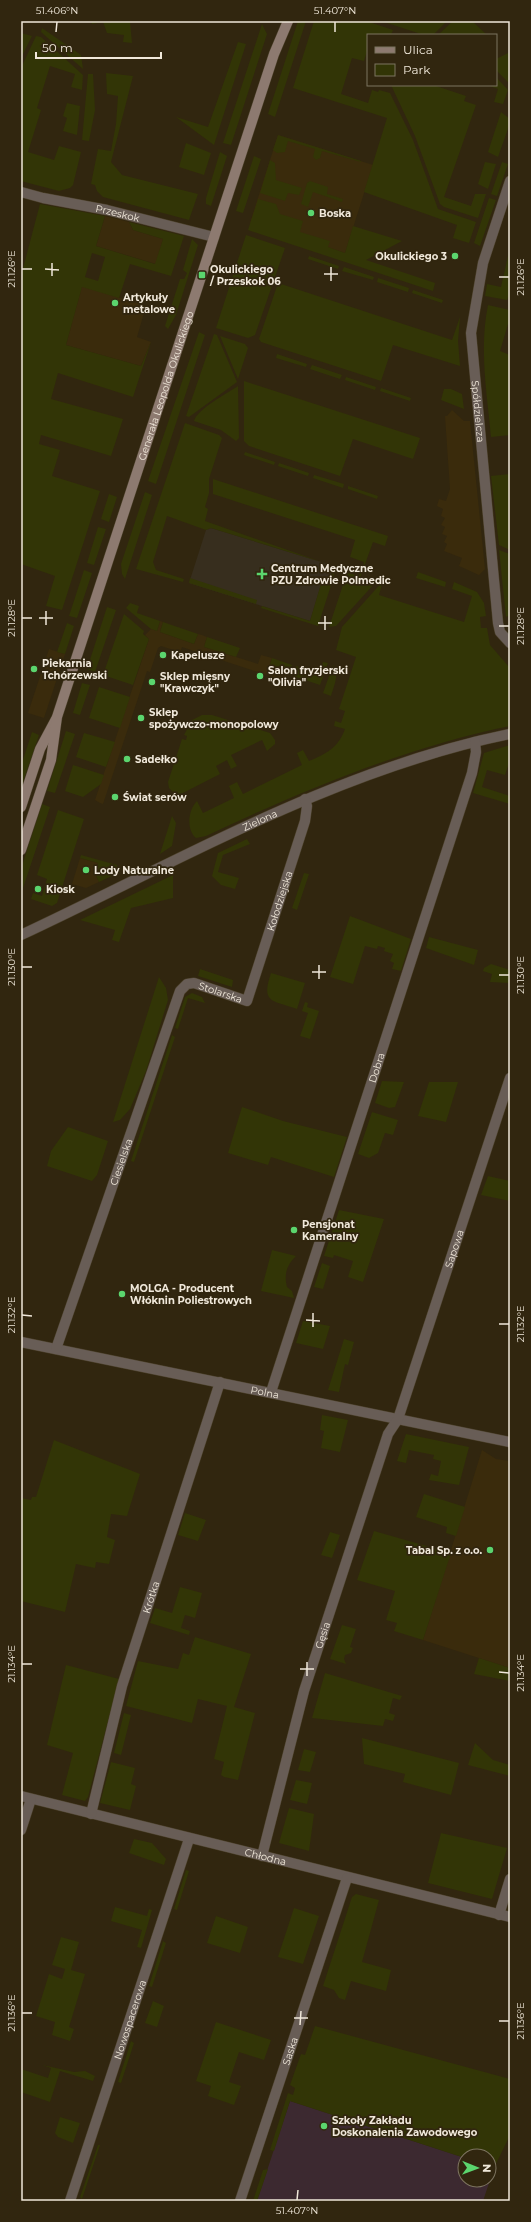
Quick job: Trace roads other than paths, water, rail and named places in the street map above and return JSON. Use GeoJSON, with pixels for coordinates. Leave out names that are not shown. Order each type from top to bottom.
{"type":"FeatureCollection","features":[{"type":"Feature","properties":{"kind":"main road","name":"Generała Leopolda Okulickiego"},"geometry":{"type":"LineString","coordinates":[[274,54],[280,21]]}},
{"type":"Feature","properties":{"kind":"main road","name":"Generała Leopolda Okulickiego"},"geometry":{"type":"LineString","coordinates":[[21,850],[51,760],[57,717],[274,54],[288,21]]}},
{"type":"Feature","properties":{"kind":"main road","name":"Generała Leopolda Okulickiego"},"geometry":{"type":"LineString","coordinates":[[21,807],[40,748],[57,717]]}},
{"type":"Feature","properties":{"kind":"street","name":"Spółdzielcza"},"geometry":{"type":"LineString","coordinates":[[510,180],[484,258],[471,334],[497,615],[500,632],[510,643]]}},
{"type":"Feature","properties":{"kind":"street","name":"Przeskok"},"geometry":{"type":"LineString","coordinates":[[21,192],[43,198],[107,210],[214,237]]}},
{"type":"Feature","properties":{"kind":"street","name":"Zielona"},"geometry":{"type":"LineString","coordinates":[[21,935],[304,799],[425,757],[475,742],[510,734]]}},
{"type":"Feature","properties":{"kind":"street","name":"Dobra"},"geometry":{"type":"LineString","coordinates":[[271,1392],[472,773],[476,752],[475,742]]}},
{"type":"Feature","properties":{"kind":"street","name":"Kołodziejska"},"geometry":{"type":"LineString","coordinates":[[247,1001],[305,821],[307,806],[304,799]]}},
{"type":"Feature","properties":{"kind":"street","name":"Ciesielska"},"geometry":{"type":"LineString","coordinates":[[56,1349],[180,992],[187,984],[194,984]]}},
{"type":"Feature","properties":{"kind":"street","name":"Stolarska"},"geometry":{"type":"LineString","coordinates":[[194,984],[247,1001]]}},
{"type":"Feature","properties":{"kind":"street","name":"Sapowa"},"geometry":{"type":"LineString","coordinates":[[398,1419],[510,1078]]}},
{"type":"Feature","properties":{"kind":"street","name":"Polna"},"geometry":{"type":"LineString","coordinates":[[21,1342],[510,1442]]}},
{"type":"Feature","properties":{"kind":"street","name":"Krótka"},"geometry":{"type":"LineString","coordinates":[[91,1814],[122,1686],[220,1382]]}},
{"type":"Feature","properties":{"kind":"street","name":"Gęsia"},"geometry":{"type":"LineString","coordinates":[[262,1856],[304,1691],[388,1434],[398,1419]]}},
{"type":"Feature","properties":{"kind":"street","name":"Chłodna"},"geometry":{"type":"LineString","coordinates":[[26,1798],[510,1917]]}},
{"type":"Feature","properties":{"kind":"street"},"geometry":{"type":"LineString","coordinates":[[21,1830],[26,1798]]}},
{"type":"Feature","properties":{"kind":"street","name":"Nowospacerowa"},"geometry":{"type":"LineString","coordinates":[[70,2201],[188,1839]]}},
{"type":"Feature","properties":{"kind":"street","name":"Saska"},"geometry":{"type":"LineString","coordinates":[[240,2201],[347,1878]]}},
{"type":"Feature","properties":{"kind":"street"},"geometry":{"type":"LineString","coordinates":[[499,1914],[510,1879]]}},
{"type":"Feature","properties":{"kind":"place","name":"Boska"},"geometry":{"type":"Point","coordinates":[311,213]}},
{"type":"Feature","properties":{"kind":"place","name":"Okulickiego 3"},"geometry":{"type":"Point","coordinates":[455,256]}},
{"type":"Feature","properties":{"kind":"place","name":"Okulickiego / Przeskok 06"},"geometry":{"type":"Point","coordinates":[202,275]}},
{"type":"Feature","properties":{"kind":"place","name":"Artykuły metalowe"},"geometry":{"type":"Point","coordinates":[115,303]}},
{"type":"Feature","properties":{"kind":"place","name":"Centrum Medyczne PZU Zdrowie Polmedic"},"geometry":{"type":"Point","coordinates":[262,574]}},
{"type":"Feature","properties":{"kind":"place","name":"Kapelusze"},"geometry":{"type":"Point","coordinates":[163,655]}},
{"type":"Feature","properties":{"kind":"place","name":"Piekarnia Tchórzewski"},"geometry":{"type":"Point","coordinates":[34,669]}},
{"type":"Feature","properties":{"kind":"place","name":"Salon fryzjerski \"Olivia\""},"geometry":{"type":"Point","coordinates":[260,676]}},
{"type":"Feature","properties":{"kind":"place","name":"Sklep mięsny \"Krawczyk\""},"geometry":{"type":"Point","coordinates":[152,682]}},
{"type":"Feature","properties":{"kind":"place","name":"Sklep spożywczo-monopolowy"},"geometry":{"type":"Point","coordinates":[141,718]}},
{"type":"Feature","properties":{"kind":"place","name":"Sadełko"},"geometry":{"type":"Point","coordinates":[127,759]}},
{"type":"Feature","properties":{"kind":"place","name":"Świat serów"},"geometry":{"type":"Point","coordinates":[115,797]}},
{"type":"Feature","properties":{"kind":"place","name":"Lody Naturalne"},"geometry":{"type":"Point","coordinates":[86,870]}},
{"type":"Feature","properties":{"kind":"place","name":"Kiosk"},"geometry":{"type":"Point","coordinates":[38,889]}},
{"type":"Feature","properties":{"kind":"place","name":"Pensjonat Kameralny"},"geometry":{"type":"Point","coordinates":[294,1230]}},
{"type":"Feature","properties":{"kind":"place","name":"MOLGA - Producent Włóknin Poliestrowych"},"geometry":{"type":"Point","coordinates":[122,1294]}},
{"type":"Feature","properties":{"kind":"place","name":"Tabal Sp. z o.o."},"geometry":{"type":"Point","coordinates":[490,1550]}},
{"type":"Feature","properties":{"kind":"place","name":"Szkoły Zakładu Doskonalenia Zawodowego"},"geometry":{"type":"Point","coordinates":[324,2126]}}]}
